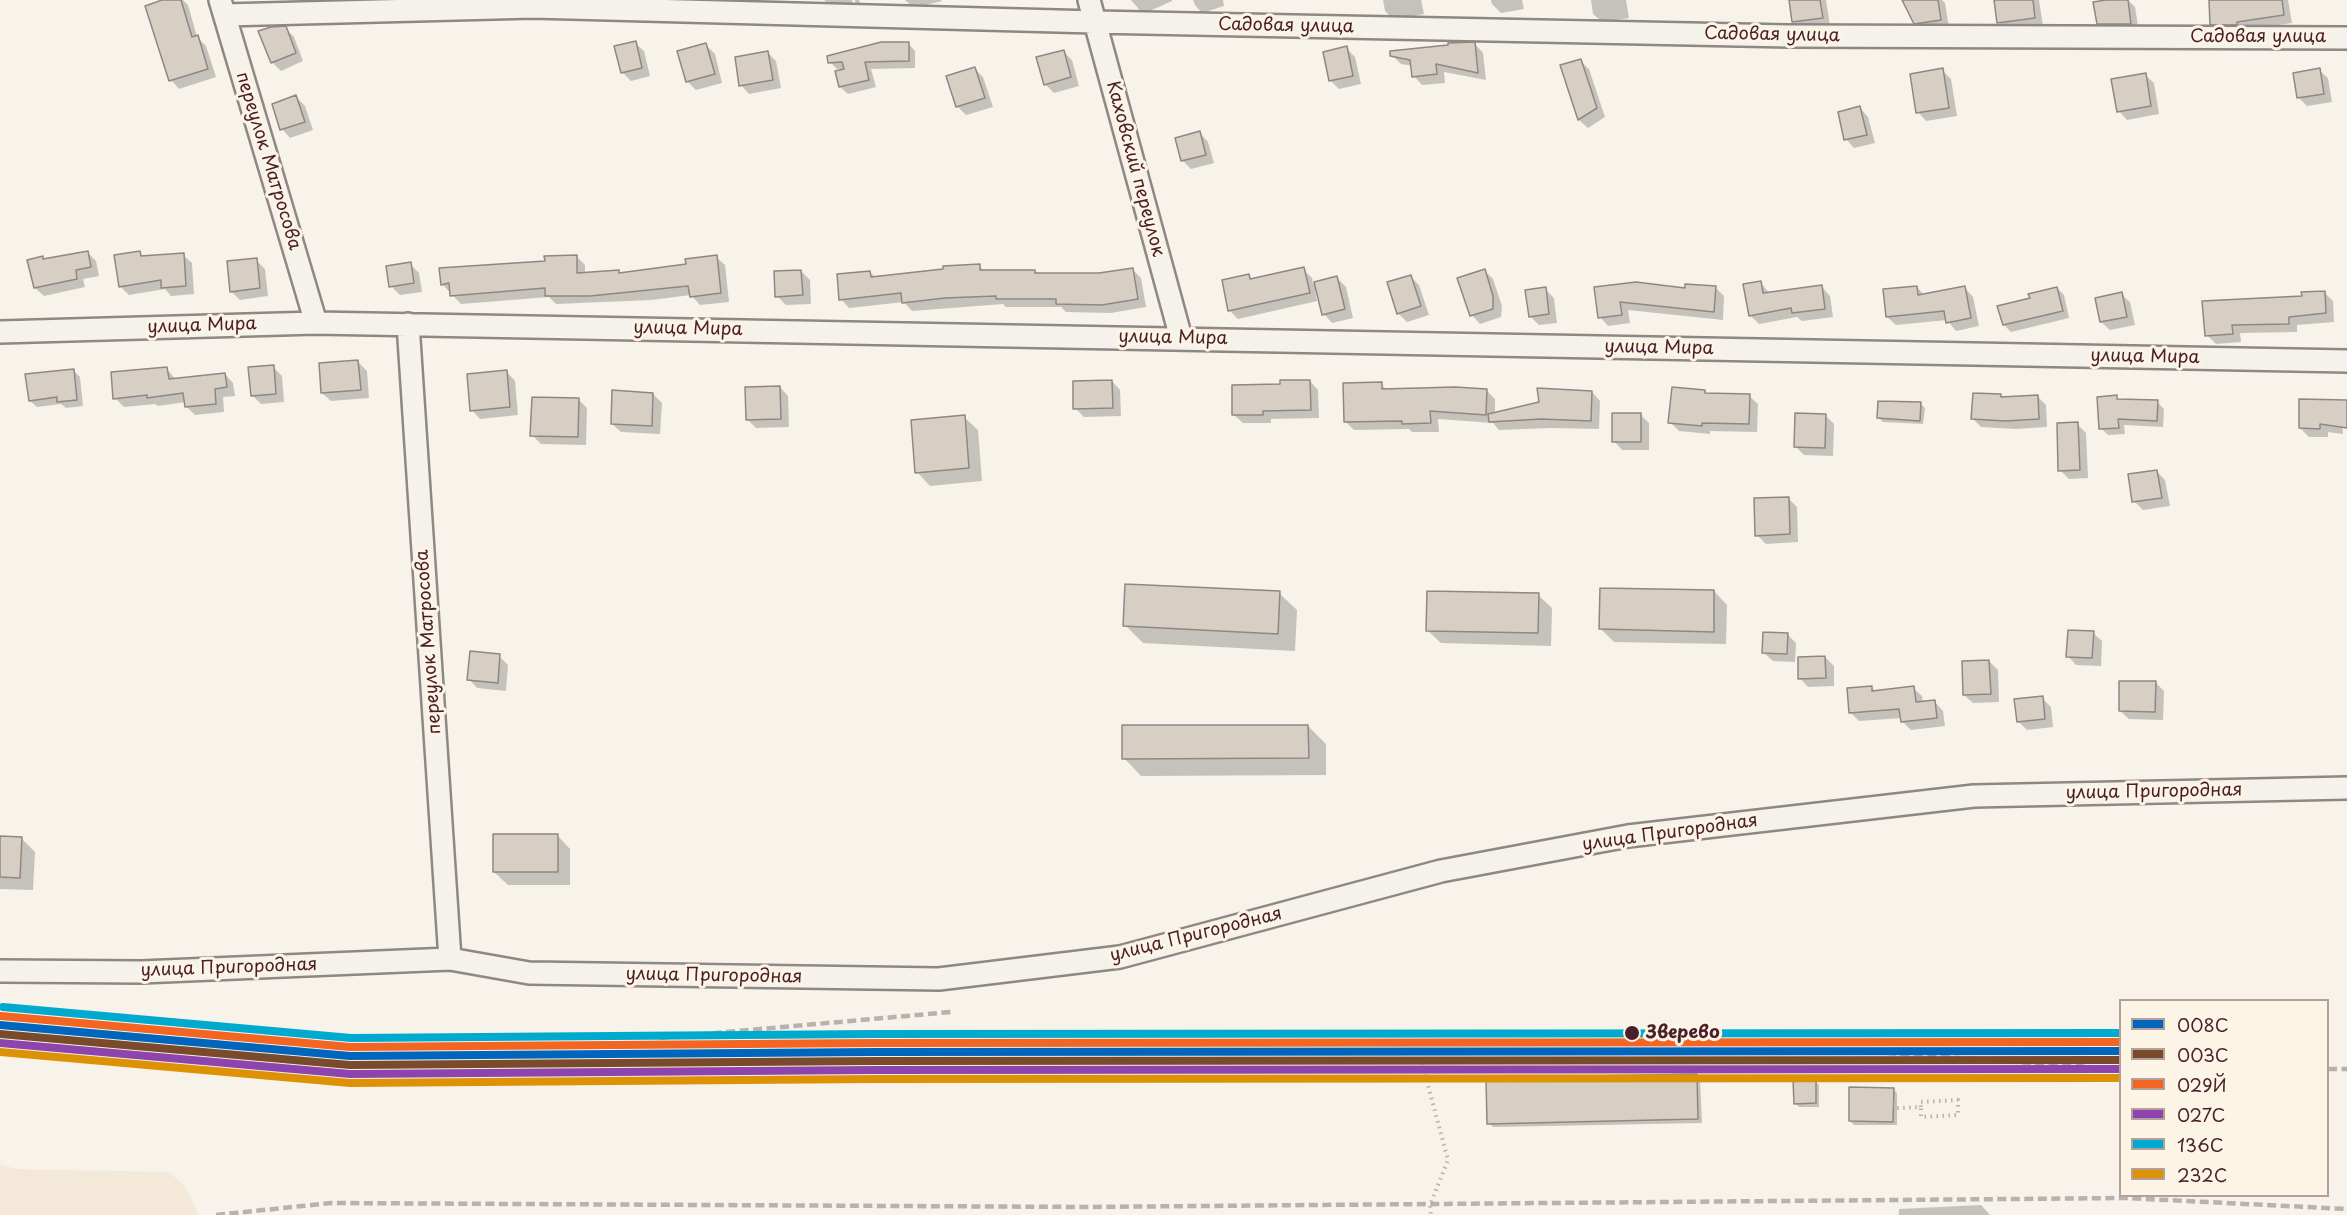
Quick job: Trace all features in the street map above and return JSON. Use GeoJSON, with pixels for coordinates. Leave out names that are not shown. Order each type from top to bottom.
{"type":"FeatureCollection","features":[{"type":"Feature","properties":{"kind":"street","name":"Каховский переулок"},"geometry":{"type":"LineString","coordinates":[[1089,0],[1181,338]]}},
{"type":"Feature","properties":{"kind":"street","name":"Садовая улица"},"geometry":{"type":"LineString","coordinates":[[222,8],[533,7],[1095,22],[1790,36],[2347,38]]}},
{"type":"Feature","properties":{"kind":"street","name":"переулок Матросова"},"geometry":{"type":"LineString","coordinates":[[222,8],[316,323]]}},
{"type":"Feature","properties":{"kind":"street","name":"улица Мира"},"geometry":{"type":"LineString","coordinates":[[0,332],[316,323],[408,324],[2347,361]]}},
{"type":"Feature","properties":{"kind":"street","name":"переулок Матросова"},"geometry":{"type":"LineString","coordinates":[[408,324],[450,959]]}},
{"type":"Feature","properties":{"kind":"street","name":"улица Пригородная"},"geometry":{"type":"LineString","coordinates":[[0,971],[141,972],[450,959],[529,973],[939,979],[1120,957],[1440,871],[1628,836],[1974,796],[2347,788]]}},
{"type":"Feature","properties":{"kind":"path"},"geometry":{"type":"LineString","coordinates":[[1422,1062],[1448,1160],[1430,1204],[1431,1215]]}},
{"type":"Feature","properties":{"kind":"path"},"geometry":{"type":"LineString","coordinates":[[1958,1101],[1958,1115],[1921,1117],[1921,1107],[1920,1102],[1958,1101]]}},
{"type":"Feature","properties":{"kind":"path"},"geometry":{"type":"LineString","coordinates":[[1894,1103],[1897,1108],[1921,1107]]}},
{"type":"Feature","properties":{"kind":"shaded area"},"geometry":{"type":"Polygon","coordinates":[[[0,1165],[18,1169],[169,1172],[185,1186],[199,1215],[0,1215],[0,1165]]]}},
{"type":"Feature","properties":{"kind":"building"},"geometry":{"type":"Polygon","coordinates":[[[162,0],[181,0],[192,37],[198,35],[208,69],[169,81],[145,6],[162,0]]]}},
{"type":"Feature","properties":{"kind":"building"},"geometry":{"type":"Polygon","coordinates":[[[1789,0],[1820,0],[1823,18],[1792,22],[1789,0]]]}},
{"type":"Feature","properties":{"kind":"building"},"geometry":{"type":"Polygon","coordinates":[[[1902,0],[1938,0],[1941,20],[1914,24],[1902,0]]]}},
{"type":"Feature","properties":{"kind":"building"},"geometry":{"type":"Polygon","coordinates":[[[1994,0],[2033,0],[2035,18],[1997,23],[1994,0]]]}},
{"type":"Feature","properties":{"kind":"building"},"geometry":{"type":"Polygon","coordinates":[[[2128,0],[2131,24],[2097,24],[2093,2],[2128,0]]]}},
{"type":"Feature","properties":{"kind":"building"},"geometry":{"type":"Polygon","coordinates":[[[2209,0],[2282,0],[2284,15],[2237,22],[2237,25],[2210,25],[2209,0]]]}},
{"type":"Feature","properties":{"kind":"building"},"geometry":{"type":"Polygon","coordinates":[[[286,26],[296,53],[271,63],[258,31],[286,26]]]}},
{"type":"Feature","properties":{"kind":"building"},"geometry":{"type":"Polygon","coordinates":[[[636,41],[642,68],[621,73],[614,46],[636,41]]]}},
{"type":"Feature","properties":{"kind":"building"},"geometry":{"type":"Polygon","coordinates":[[[881,42],[909,42],[909,61],[865,62],[869,80],[839,87],[835,71],[844,69],[842,62],[828,63],[827,56],[881,42]]]}},
{"type":"Feature","properties":{"kind":"building"},"geometry":{"type":"Polygon","coordinates":[[[1475,42],[1478,73],[1436,64],[1437,74],[1412,77],[1410,60],[1390,56],[1390,51],[1448,45],[1448,43],[1475,42]]]}},
{"type":"Feature","properties":{"kind":"building"},"geometry":{"type":"Polygon","coordinates":[[[706,43],[715,74],[686,82],[677,51],[706,43]]]}},
{"type":"Feature","properties":{"kind":"building"},"geometry":{"type":"Polygon","coordinates":[[[1347,46],[1353,76],[1329,81],[1323,52],[1347,46]]]}},
{"type":"Feature","properties":{"kind":"building"},"geometry":{"type":"Polygon","coordinates":[[[1064,50],[1071,77],[1044,85],[1036,57],[1064,50]]]}},
{"type":"Feature","properties":{"kind":"building"},"geometry":{"type":"Polygon","coordinates":[[[768,51],[773,80],[739,86],[735,57],[768,51]]]}},
{"type":"Feature","properties":{"kind":"building"},"geometry":{"type":"Polygon","coordinates":[[[1581,59],[1597,108],[1578,120],[1560,65],[1581,59]]]}},
{"type":"Feature","properties":{"kind":"building"},"geometry":{"type":"Polygon","coordinates":[[[975,67],[985,98],[956,107],[946,76],[975,67]]]}},
{"type":"Feature","properties":{"kind":"building"},"geometry":{"type":"Polygon","coordinates":[[[1943,68],[1949,108],[1916,113],[1910,74],[1943,68]]]}},
{"type":"Feature","properties":{"kind":"building"},"geometry":{"type":"Polygon","coordinates":[[[2320,68],[2324,94],[2297,98],[2293,73],[2320,68]]]}},
{"type":"Feature","properties":{"kind":"building"},"geometry":{"type":"Polygon","coordinates":[[[2146,73],[2151,106],[2117,112],[2111,79],[2146,73]]]}},
{"type":"Feature","properties":{"kind":"building"},"geometry":{"type":"Polygon","coordinates":[[[296,95],[305,122],[280,130],[272,104],[296,95]]]}},
{"type":"Feature","properties":{"kind":"building"},"geometry":{"type":"Polygon","coordinates":[[[1860,106],[1867,135],[1844,140],[1838,112],[1860,106]]]}},
{"type":"Feature","properties":{"kind":"building"},"geometry":{"type":"Polygon","coordinates":[[[1200,131],[1206,155],[1181,161],[1175,138],[1200,131]]]}},
{"type":"Feature","properties":{"kind":"building"},"geometry":{"type":"Polygon","coordinates":[[[88,251],[91,267],[76,270],[77,279],[34,288],[27,260],[88,251]]]}},
{"type":"Feature","properties":{"kind":"building"},"geometry":{"type":"Polygon","coordinates":[[[140,251],[141,256],[184,253],[186,286],[161,288],[161,280],[119,287],[114,255],[140,251]]]}},
{"type":"Feature","properties":{"kind":"building"},"geometry":{"type":"Polygon","coordinates":[[[577,255],[577,273],[619,270],[619,273],[686,264],[685,259],[717,255],[721,293],[690,297],[688,286],[590,296],[545,296],[545,288],[450,296],[449,283],[441,285],[439,268],[545,261],[544,256],[577,255]]]}},
{"type":"Feature","properties":{"kind":"building"},"geometry":{"type":"Polygon","coordinates":[[[257,258],[260,288],[230,292],[227,261],[257,258]]]}},
{"type":"Feature","properties":{"kind":"building"},"geometry":{"type":"Polygon","coordinates":[[[411,262],[414,283],[389,287],[386,266],[411,262]]]}},
{"type":"Feature","properties":{"kind":"building"},"geometry":{"type":"Polygon","coordinates":[[[980,264],[980,270],[1035,270],[1035,273],[1099,273],[1133,268],[1138,299],[1102,305],[1056,304],[1056,299],[996,299],[996,296],[902,303],[901,293],[839,300],[837,274],[870,271],[871,277],[943,269],[943,266],[980,264]]]}},
{"type":"Feature","properties":{"kind":"building"},"geometry":{"type":"Polygon","coordinates":[[[1304,267],[1310,293],[1228,311],[1222,280],[1249,274],[1250,279],[1304,267]]]}},
{"type":"Feature","properties":{"kind":"building"},"geometry":{"type":"Polygon","coordinates":[[[1485,269],[1493,296],[1493,309],[1470,316],[1457,278],[1485,269]]]}},
{"type":"Feature","properties":{"kind":"building"},"geometry":{"type":"Polygon","coordinates":[[[801,270],[803,295],[775,297],[774,271],[801,270]]]}},
{"type":"Feature","properties":{"kind":"building"},"geometry":{"type":"Polygon","coordinates":[[[1411,275],[1421,306],[1397,314],[1387,282],[1411,275]]]}},
{"type":"Feature","properties":{"kind":"building"},"geometry":{"type":"Polygon","coordinates":[[[1337,276],[1345,309],[1322,315],[1314,282],[1337,276]]]}},
{"type":"Feature","properties":{"kind":"building"},"geometry":{"type":"Polygon","coordinates":[[[1761,281],[1763,293],[1822,285],[1825,309],[1792,313],[1791,308],[1749,316],[1743,284],[1761,281]]]}},
{"type":"Feature","properties":{"kind":"building"},"geometry":{"type":"Polygon","coordinates":[[[1636,282],[1685,288],[1685,284],[1716,286],[1714,312],[1620,302],[1622,315],[1598,318],[1594,287],[1636,282]]]}},
{"type":"Feature","properties":{"kind":"building"},"geometry":{"type":"Polygon","coordinates":[[[1917,286],[1918,295],[1965,286],[1971,318],[1946,323],[1944,311],[1886,317],[1883,289],[1917,286]]]}},
{"type":"Feature","properties":{"kind":"building"},"geometry":{"type":"Polygon","coordinates":[[[1546,287],[1549,314],[1529,317],[1525,290],[1546,287]]]}},
{"type":"Feature","properties":{"kind":"building"},"geometry":{"type":"Polygon","coordinates":[[[2057,287],[2063,311],[2003,325],[1997,306],[2030,298],[2028,294],[2057,287]]]}},
{"type":"Feature","properties":{"kind":"building"},"geometry":{"type":"Polygon","coordinates":[[[2325,291],[2326,313],[2289,317],[2289,324],[2232,325],[2233,334],[2205,336],[2202,301],[2302,296],[2301,292],[2325,291]]]}},
{"type":"Feature","properties":{"kind":"building"},"geometry":{"type":"Polygon","coordinates":[[[2122,292],[2127,317],[2100,322],[2095,298],[2122,292]]]}},
{"type":"Feature","properties":{"kind":"building"},"geometry":{"type":"Polygon","coordinates":[[[358,360],[361,390],[321,393],[319,363],[358,360]]]}},
{"type":"Feature","properties":{"kind":"building"},"geometry":{"type":"Polygon","coordinates":[[[274,365],[276,394],[251,396],[248,367],[274,365]]]}},
{"type":"Feature","properties":{"kind":"building"},"geometry":{"type":"Polygon","coordinates":[[[167,367],[169,379],[225,373],[227,387],[215,389],[216,404],[185,407],[183,393],[147,398],[147,395],[113,399],[111,372],[167,367]]]}},
{"type":"Feature","properties":{"kind":"building"},"geometry":{"type":"Polygon","coordinates":[[[74,369],[77,400],[57,402],[57,397],[29,401],[25,374],[74,369]]]}},
{"type":"Feature","properties":{"kind":"building"},"geometry":{"type":"Polygon","coordinates":[[[507,370],[510,407],[470,411],[467,374],[507,370]]]}},
{"type":"Feature","properties":{"kind":"building"},"geometry":{"type":"Polygon","coordinates":[[[1112,380],[1113,408],[1073,409],[1073,381],[1112,380]]]}},
{"type":"Feature","properties":{"kind":"building"},"geometry":{"type":"Polygon","coordinates":[[[1280,380],[1310,380],[1311,410],[1263,411],[1263,415],[1232,415],[1232,385],[1280,384],[1280,380]]]}},
{"type":"Feature","properties":{"kind":"building"},"geometry":{"type":"Polygon","coordinates":[[[1382,382],[1382,389],[1455,387],[1487,389],[1486,415],[1430,411],[1431,423],[1344,422],[1343,383],[1382,382]]]}},
{"type":"Feature","properties":{"kind":"building"},"geometry":{"type":"Polygon","coordinates":[[[780,386],[781,419],[746,420],[745,387],[780,386]]]}},
{"type":"Feature","properties":{"kind":"building"},"geometry":{"type":"Polygon","coordinates":[[[1672,387],[1705,390],[1705,393],[1750,394],[1749,424],[1702,423],[1702,426],[1668,423],[1672,387]]]}},
{"type":"Feature","properties":{"kind":"building"},"geometry":{"type":"Polygon","coordinates":[[[1537,388],[1592,391],[1591,421],[1541,419],[1489,422],[1488,414],[1539,402],[1537,388]]]}},
{"type":"Feature","properties":{"kind":"building"},"geometry":{"type":"Polygon","coordinates":[[[612,390],[653,393],[652,426],[611,424],[612,390]]]}},
{"type":"Feature","properties":{"kind":"building"},"geometry":{"type":"Polygon","coordinates":[[[1973,393],[2001,394],[2001,397],[2038,395],[2039,419],[2005,421],[1971,419],[1973,393]]]}},
{"type":"Feature","properties":{"kind":"building"},"geometry":{"type":"Polygon","coordinates":[[[2117,395],[2117,399],[2158,400],[2157,421],[2118,419],[2119,428],[2099,429],[2097,397],[2117,395]]]}},
{"type":"Feature","properties":{"kind":"building"},"geometry":{"type":"Polygon","coordinates":[[[532,397],[579,398],[578,437],[530,436],[532,397]]]}},
{"type":"Feature","properties":{"kind":"building"},"geometry":{"type":"Polygon","coordinates":[[[2299,399],[2347,400],[2347,428],[2320,424],[2320,429],[2299,428],[2299,399]]]}},
{"type":"Feature","properties":{"kind":"building"},"geometry":{"type":"Polygon","coordinates":[[[1878,401],[1921,402],[1920,421],[1877,418],[1878,401]]]}},
{"type":"Feature","properties":{"kind":"building"},"geometry":{"type":"Polygon","coordinates":[[[1612,413],[1641,413],[1641,442],[1612,442],[1612,413]]]}},
{"type":"Feature","properties":{"kind":"building"},"geometry":{"type":"Polygon","coordinates":[[[1795,413],[1826,414],[1825,448],[1794,447],[1795,413]]]}},
{"type":"Feature","properties":{"kind":"building"},"geometry":{"type":"Polygon","coordinates":[[[965,415],[969,468],[915,473],[911,420],[965,415]]]}},
{"type":"Feature","properties":{"kind":"building"},"geometry":{"type":"Polygon","coordinates":[[[2078,422],[2080,470],[2058,471],[2057,423],[2078,422]]]}},
{"type":"Feature","properties":{"kind":"building"},"geometry":{"type":"Polygon","coordinates":[[[2157,470],[2162,498],[2132,502],[2128,474],[2157,470]]]}},
{"type":"Feature","properties":{"kind":"building"},"geometry":{"type":"Polygon","coordinates":[[[1789,497],[1790,534],[1755,536],[1754,498],[1789,497]]]}},
{"type":"Feature","properties":{"kind":"building"},"geometry":{"type":"Polygon","coordinates":[[[1125,584],[1280,591],[1278,634],[1123,626],[1125,584]]]}},
{"type":"Feature","properties":{"kind":"building"},"geometry":{"type":"Polygon","coordinates":[[[1600,588],[1714,590],[1714,632],[1599,629],[1600,588]]]}},
{"type":"Feature","properties":{"kind":"building"},"geometry":{"type":"Polygon","coordinates":[[[1427,591],[1539,593],[1538,633],[1426,631],[1427,591]]]}},
{"type":"Feature","properties":{"kind":"building"},"geometry":{"type":"Polygon","coordinates":[[[2068,630],[2094,631],[2092,658],[2066,657],[2068,630]]]}},
{"type":"Feature","properties":{"kind":"building"},"geometry":{"type":"Polygon","coordinates":[[[1763,632],[1788,633],[1787,654],[1762,653],[1763,632]]]}},
{"type":"Feature","properties":{"kind":"building"},"geometry":{"type":"Polygon","coordinates":[[[470,651],[500,654],[498,683],[467,680],[470,651]]]}},
{"type":"Feature","properties":{"kind":"building"},"geometry":{"type":"Polygon","coordinates":[[[1825,656],[1826,678],[1798,679],[1798,657],[1825,656]]]}},
{"type":"Feature","properties":{"kind":"building"},"geometry":{"type":"Polygon","coordinates":[[[1989,660],[1991,694],[1963,695],[1962,661],[1989,660]]]}},
{"type":"Feature","properties":{"kind":"building"},"geometry":{"type":"Polygon","coordinates":[[[2119,681],[2156,681],[2155,712],[2119,711],[2119,681]]]}},
{"type":"Feature","properties":{"kind":"building"},"geometry":{"type":"Polygon","coordinates":[[[1872,686],[1872,691],[1914,686],[1916,702],[1935,700],[1937,718],[1901,722],[1899,709],[1849,713],[1847,688],[1872,686]]]}},
{"type":"Feature","properties":{"kind":"building"},"geometry":{"type":"Polygon","coordinates":[[[2043,696],[2045,719],[2017,722],[2014,699],[2043,696]]]}},
{"type":"Feature","properties":{"kind":"building"},"geometry":{"type":"Polygon","coordinates":[[[1122,725],[1308,725],[1309,758],[1122,759],[1122,725]]]}},
{"type":"Feature","properties":{"kind":"building"},"geometry":{"type":"Polygon","coordinates":[[[493,834],[558,834],[558,872],[493,872],[493,834]]]}},
{"type":"Feature","properties":{"kind":"building"},"geometry":{"type":"Polygon","coordinates":[[[0,836],[22,837],[20,878],[0,877],[0,836]]]}},
{"type":"Feature","properties":{"kind":"building"},"geometry":{"type":"Polygon","coordinates":[[[1697,1074],[1698,1119],[1487,1124],[1486,1078],[1697,1074]]]}},
{"type":"Feature","properties":{"kind":"building"},"geometry":{"type":"Polygon","coordinates":[[[1816,1079],[1816,1103],[1794,1104],[1793,1080],[1816,1079]]]}},
{"type":"Feature","properties":{"kind":"building"},"geometry":{"type":"Polygon","coordinates":[[[1849,1087],[1894,1088],[1893,1122],[1849,1121],[1849,1087]]]}},
{"type":"Feature","properties":{"kind":"railway"},"geometry":{"type":"LineString","coordinates":[[659,1038],[951,1012]]}},
{"type":"Feature","properties":{"kind":"railway"},"geometry":{"type":"LineString","coordinates":[[1887,1053],[2119,1069]]}},
{"type":"Feature","properties":{"kind":"railway"},"geometry":{"type":"LineString","coordinates":[[2329,1069],[2347,1069]]}},
{"type":"Feature","properties":{"kind":"railway"},"geometry":{"type":"LineString","coordinates":[[216,1215],[331,1203],[1085,1207],[2126,1198],[2347,1209]]}},
{"type":"Feature","properties":{"kind":"transit line","name":"136С"},"geometry":{"type":"LineString","coordinates":[[3,1007],[351,1038],[875,1034],[2119,1033]]}},
{"type":"Feature","properties":{"kind":"transit line","name":"029Й"},"geometry":{"type":"LineString","coordinates":[[1,1016],[350,1047],[875,1043],[2119,1042]]}},
{"type":"Feature","properties":{"kind":"transit line","name":"008С"},"geometry":{"type":"LineString","coordinates":[[0,1025],[350,1056],[875,1052],[2119,1051]]}},
{"type":"Feature","properties":{"kind":"transit line","name":"003С"},"geometry":{"type":"LineString","coordinates":[[0,1034],[350,1065],[875,1061],[2119,1060]]}},
{"type":"Feature","properties":{"kind":"transit line","name":"027С"},"geometry":{"type":"LineString","coordinates":[[0,1043],[350,1074],[875,1070],[2119,1069]]}},
{"type":"Feature","properties":{"kind":"transit line","name":"232C"},"geometry":{"type":"LineString","coordinates":[[0,1052],[350,1083],[875,1079],[2119,1078]]}},
{"type":"Feature","properties":{"kind":"place","name":"Зверево"},"geometry":{"type":"Point","coordinates":[1632,1033]}}]}
